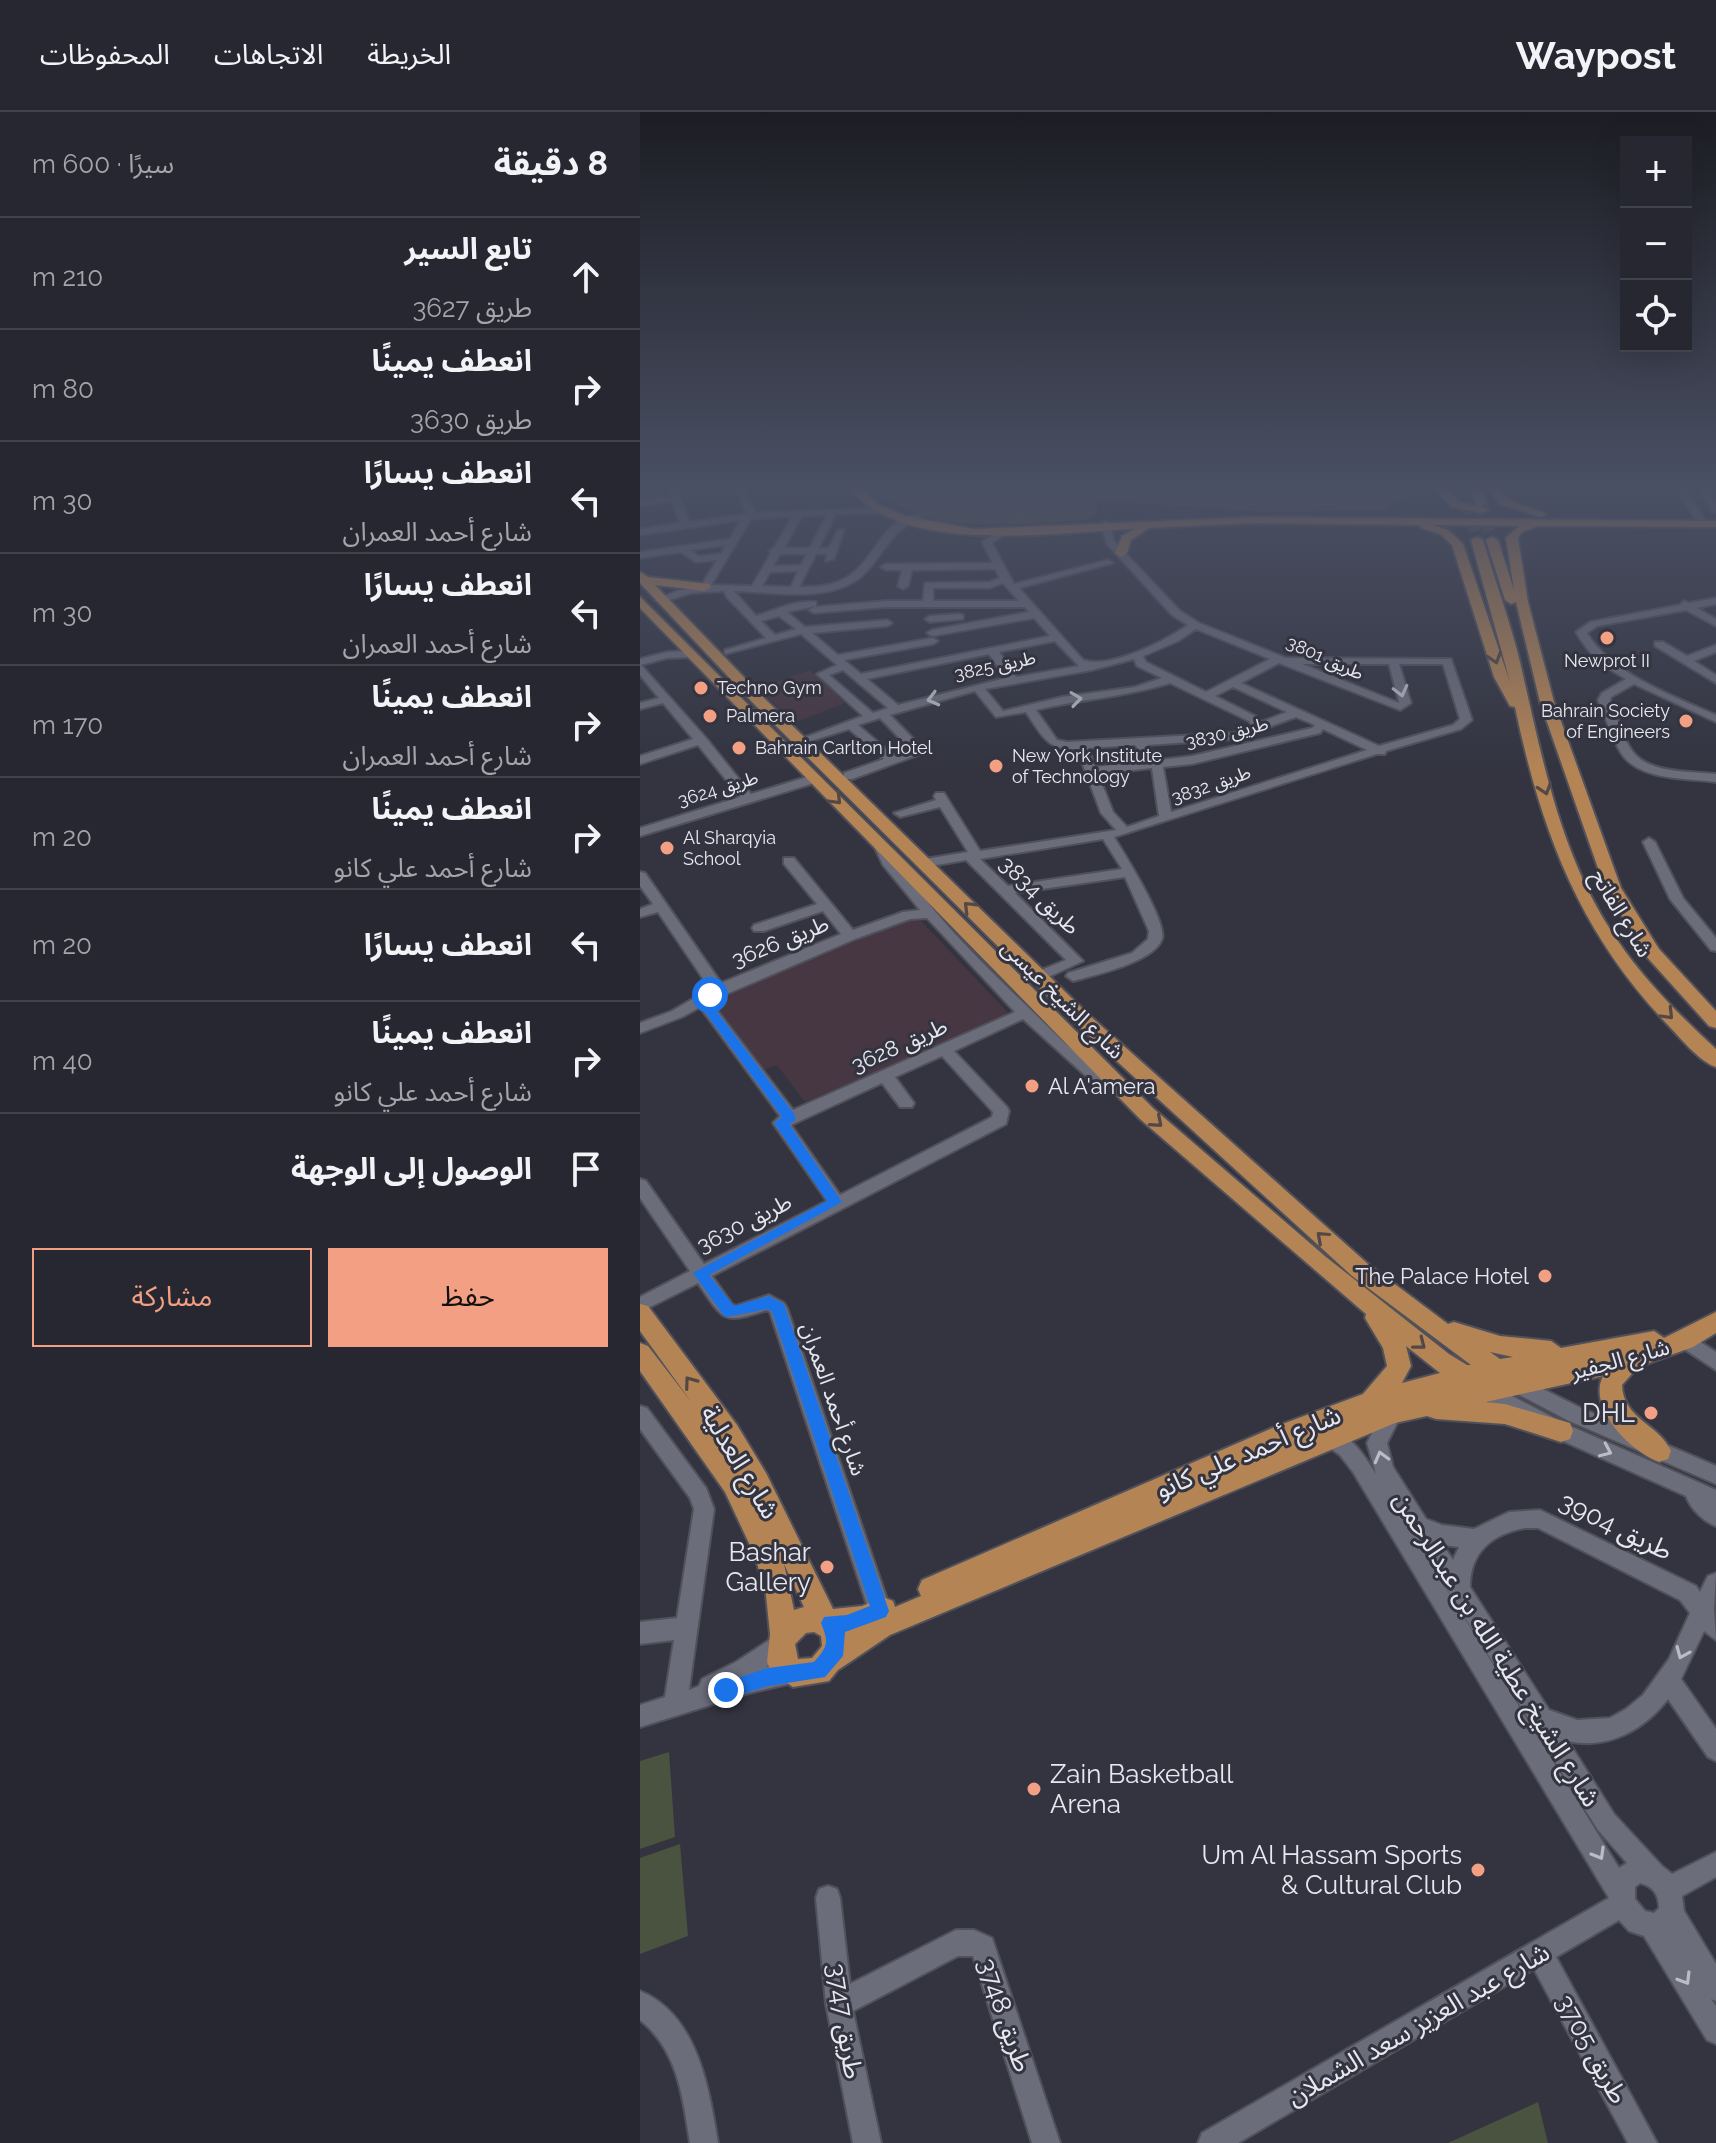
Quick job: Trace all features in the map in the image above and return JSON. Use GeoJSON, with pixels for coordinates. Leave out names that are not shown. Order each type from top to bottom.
{"type":"FeatureCollection","features":[{"type":"Feature","properties":{"kind":"main road","name":"شارع الشيخ عيسى"},"geometry":{"type":"LineString","coordinates":[[642,581],[645,603],[680,650],[879,844],[1028,1003],[1123,1087],[1147,1114],[1359,1296],[1463,1376],[1491,1380]]}},
{"type":"Feature","properties":{"kind":"main road"},"geometry":{"type":"LineString","coordinates":[[664,581],[706,586]]}},
{"type":"Feature","properties":{"kind":"main road","name":"شارع الفاتح"},"geometry":{"type":"LineString","coordinates":[[1468,581],[1501,677],[1521,714],[1569,864],[1597,923],[1644,988],[1716,1060]]}},
{"type":"Feature","properties":{"kind":"main road","name":"شارع الفاتح"},"geometry":{"type":"LineString","coordinates":[[1489,581],[1517,679],[1521,714]]}},
{"type":"Feature","properties":{"kind":"main road","name":"شارع الفاتح"},"geometry":{"type":"LineString","coordinates":[[1505,581],[1531,665],[1618,898],[1652,952],[1716,1022]]}},
{"type":"Feature","properties":{"kind":"main road","name":"شارع الفاتح"},"geometry":{"type":"LineString","coordinates":[[1521,581],[1547,702]]}},
{"type":"Feature","properties":{"kind":"main road","name":"شارع الشيخ عيسى"},"geometry":{"type":"LineString","coordinates":[[645,603],[801,741],[1039,976],[1315,1230],[1491,1380]]}},
{"type":"Feature","properties":{"kind":"main road"},"geometry":{"type":"LineString","coordinates":[[1007,997],[1028,1003]]}},
{"type":"Feature","properties":{"kind":"main road"},"geometry":{"type":"LineString","coordinates":[[1359,1296],[1388,1334],[1399,1366],[1391,1382],[1368,1403]]}},
{"type":"Feature","properties":{"kind":"main road"},"geometry":{"type":"LineString","coordinates":[[1408,1308],[1463,1335],[1500,1346],[1591,1352]]}},
{"type":"Feature","properties":{"kind":"main road","name":"شارع العدلية"},"geometry":{"type":"LineString","coordinates":[[640,1313],[728,1433],[757,1481],[827,1622]]}},
{"type":"Feature","properties":{"kind":"main road","name":"شارع الجفير"},"geometry":{"type":"LineString","coordinates":[[1519,1385],[1630,1360],[1685,1340],[1716,1321]]}},
{"type":"Feature","properties":{"kind":"main road","name":"شارع أحمد علي كانو"},"geometry":{"type":"LineString","coordinates":[[827,1622],[847,1623],[880,1611],[1232,1467],[1330,1437],[1491,1380],[1591,1352],[1648,1341],[1685,1340]]}},
{"type":"Feature","properties":{"kind":"main road","name":"شارع العدلية"},"geometry":{"type":"LineString","coordinates":[[640,1353],[733,1479],[778,1584],[782,1640]]}},
{"type":"Feature","properties":{"kind":"main road"},"geometry":{"type":"LineString","coordinates":[[1630,1360],[1616,1371],[1610,1381],[1612,1402],[1628,1424],[1659,1451]]}},
{"type":"Feature","properties":{"kind":"main road","name":"شارع أحمد علي كانو"},"geometry":{"type":"LineString","coordinates":[[833,1658],[880,1626],[1368,1403],[1463,1376]]}},
{"type":"Feature","properties":{"kind":"main road","name":"شارع أحمد علي كانو"},"geometry":{"type":"LineString","coordinates":[[1491,1380],[1519,1385]]}},
{"type":"Feature","properties":{"kind":"main road"},"geometry":{"type":"LineString","coordinates":[[1400,1411],[1505,1414],[1561,1431]]}},
{"type":"Feature","properties":{"kind":"main road"},"geometry":{"type":"LineString","coordinates":[[798,1622],[827,1622],[838,1642],[833,1658],[819,1671],[793,1673],[781,1662],[782,1640],[798,1622]]}},
{"type":"Feature","properties":{"kind":"street"},"geometry":{"type":"LineString","coordinates":[[706,586],[709,581]]}},
{"type":"Feature","properties":{"kind":"street"},"geometry":{"type":"LineString","coordinates":[[756,587],[759,581]]}},
{"type":"Feature","properties":{"kind":"street"},"geometry":{"type":"LineString","coordinates":[[803,581],[803,587],[813,607]]}},
{"type":"Feature","properties":{"kind":"street"},"geometry":{"type":"LineString","coordinates":[[645,603],[706,586],[803,587],[847,581]]}},
{"type":"Feature","properties":{"kind":"street"},"geometry":{"type":"LineString","coordinates":[[903,586],[904,581]]}},
{"type":"Feature","properties":{"kind":"street"},"geometry":{"type":"LineString","coordinates":[[944,585],[945,581]]}},
{"type":"Feature","properties":{"kind":"street"},"geometry":{"type":"LineString","coordinates":[[928,604],[928,585],[990,585],[1020,581]]}},
{"type":"Feature","properties":{"kind":"street","name":"طريق 3801"},"geometry":{"type":"LineString","coordinates":[[1150,581],[1176,613],[1195,625],[1389,706],[1400,707],[1405,703],[1393,661]]}},
{"type":"Feature","properties":{"kind":"street"},"geometry":{"type":"LineString","coordinates":[[1009,583],[1079,662],[1091,666]]}},
{"type":"Feature","properties":{"kind":"street"},"geometry":{"type":"LineString","coordinates":[[645,603],[695,589],[728,587]]}},
{"type":"Feature","properties":{"kind":"street"},"geometry":{"type":"LineString","coordinates":[[728,587],[753,620],[773,639]]}},
{"type":"Feature","properties":{"kind":"street"},"geometry":{"type":"LineString","coordinates":[[1716,598],[1594,624],[1581,632],[1596,652],[1638,681],[1716,719]]}},
{"type":"Feature","properties":{"kind":"street"},"geometry":{"type":"LineString","coordinates":[[886,604],[892,646]]}},
{"type":"Feature","properties":{"kind":"street"},"geometry":{"type":"LineString","coordinates":[[951,604],[966,627],[1013,680]]}},
{"type":"Feature","properties":{"kind":"street"},"geometry":{"type":"LineString","coordinates":[[753,620],[813,607],[1028,604]]}},
{"type":"Feature","properties":{"kind":"street"},"geometry":{"type":"LineString","coordinates":[[1685,605],[1716,623]]}},
{"type":"Feature","properties":{"kind":"street"},"geometry":{"type":"LineString","coordinates":[[834,608],[841,625]]}},
{"type":"Feature","properties":{"kind":"street"},"geometry":{"type":"LineString","coordinates":[[848,776],[919,751],[916,744],[822,674],[842,661],[892,646],[966,627],[1037,614]]}},
{"type":"Feature","properties":{"kind":"street"},"geometry":{"type":"LineString","coordinates":[[785,615],[896,709]]}},
{"type":"Feature","properties":{"kind":"street"},"geometry":{"type":"LineString","coordinates":[[930,619],[959,617]]}},
{"type":"Feature","properties":{"kind":"street"},"geometry":{"type":"LineString","coordinates":[[729,652],[805,630],[887,623]]}},
{"type":"Feature","properties":{"kind":"street","name":"طريق 3825"},"geometry":{"type":"LineString","coordinates":[[801,741],[896,709],[978,687],[1091,666],[1137,654],[1195,625]]}},
{"type":"Feature","properties":{"kind":"street"},"geometry":{"type":"LineString","coordinates":[[860,677],[1059,637]]}},
{"type":"Feature","properties":{"kind":"street"},"geometry":{"type":"LineString","coordinates":[[1659,644],[1690,659],[1696,668],[1716,680]]}},
{"type":"Feature","properties":{"kind":"street"},"geometry":{"type":"LineString","coordinates":[[1690,659],[1716,648]]}},
{"type":"Feature","properties":{"kind":"street"},"geometry":{"type":"LineString","coordinates":[[640,662],[680,650]]}},
{"type":"Feature","properties":{"kind":"street"},"geometry":{"type":"LineString","coordinates":[[1137,654],[1141,664],[1253,719],[1259,728]]}},
{"type":"Feature","properties":{"kind":"street"},"geometry":{"type":"LineString","coordinates":[[1205,697],[1282,660],[1393,661]]}},
{"type":"Feature","properties":{"kind":"street","name":"طريق 3832"},"geometry":{"type":"LineString","coordinates":[[925,863],[1125,832],[1291,776],[1381,752],[1457,727],[1466,718],[1447,661],[1393,661]]}},
{"type":"Feature","properties":{"kind":"street"},"geometry":{"type":"LineString","coordinates":[[640,668],[748,799]]}},
{"type":"Feature","properties":{"kind":"street"},"geometry":{"type":"LineString","coordinates":[[978,687],[1000,715],[1028,707],[1132,691],[1171,679]]}},
{"type":"Feature","properties":{"kind":"street"},"geometry":{"type":"LineString","coordinates":[[1638,681],[1606,695],[1605,707],[1631,758],[1657,771],[1716,778]]}},
{"type":"Feature","properties":{"kind":"street"},"geometry":{"type":"LineString","coordinates":[[1233,683],[1381,752]]}},
{"type":"Feature","properties":{"kind":"street"},"geometry":{"type":"LineString","coordinates":[[640,706],[666,699]]}},
{"type":"Feature","properties":{"kind":"street"},"geometry":{"type":"LineString","coordinates":[[1700,712],[1716,701]]}},
{"type":"Feature","properties":{"kind":"street"},"geometry":{"type":"LineString","coordinates":[[1028,707],[1053,742],[1081,745],[1236,736],[1284,715],[1296,713]]}},
{"type":"Feature","properties":{"kind":"street"},"geometry":{"type":"LineString","coordinates":[[850,724],[892,760]]}},
{"type":"Feature","properties":{"kind":"street","name":"طريق 3830"},"geometry":{"type":"LineString","coordinates":[[1089,771],[1157,765],[1316,731],[1321,725]]}},
{"type":"Feature","properties":{"kind":"street"},"geometry":{"type":"LineString","coordinates":[[640,760],[702,740]]}},
{"type":"Feature","properties":{"kind":"street"},"geometry":{"type":"LineString","coordinates":[[1138,741],[1157,765],[1166,819]]}},
{"type":"Feature","properties":{"kind":"street"},"geometry":{"type":"LineString","coordinates":[[1081,745],[1107,813],[1125,832]]}},
{"type":"Feature","properties":{"kind":"street","name":"طريق 3624"},"geometry":{"type":"LineString","coordinates":[[640,832],[807,781]]}},
{"type":"Feature","properties":{"kind":"street","name":"طريق 3834"},"geometry":{"type":"LineString","coordinates":[[900,813],[942,799],[974,857],[1004,891],[1075,959],[1073,970]]}},
{"type":"Feature","properties":{"kind":"street"},"geometry":{"type":"LineString","coordinates":[[1039,976],[1137,956],[1153,945],[1156,931],[1130,872],[1107,836]]}},
{"type":"Feature","properties":{"kind":"street"},"geometry":{"type":"LineString","coordinates":[[1649,842],[1677,899],[1708,928],[1716,947]]}},
{"type":"Feature","properties":{"kind":"street"},"geometry":{"type":"LineString","coordinates":[[879,844],[880,852],[1007,997]]}},
{"type":"Feature","properties":{"kind":"street","name":"طريق 3626"},"geometry":{"type":"LineString","coordinates":[[789,861],[850,936]]}},
{"type":"Feature","properties":{"kind":"street"},"geometry":{"type":"LineString","coordinates":[[1004,891],[1130,872]]}},
{"type":"Feature","properties":{"kind":"street"},"geometry":{"type":"LineString","coordinates":[[640,876],[718,990]]}},
{"type":"Feature","properties":{"kind":"street","name":"طريق 3626"},"geometry":{"type":"LineString","coordinates":[[897,919],[910,909],[917,896]]}},
{"type":"Feature","properties":{"kind":"street"},"geometry":{"type":"LineString","coordinates":[[640,913],[661,906]]}},
{"type":"Feature","properties":{"kind":"street","name":"طريق 3626"},"geometry":{"type":"LineString","coordinates":[[759,928],[824,906]]}},
{"type":"Feature","properties":{"kind":"street","name":"طريق 3626"},"geometry":{"type":"LineString","coordinates":[[640,1028],[718,990],[850,936],[897,919],[932,914]]}},
{"type":"Feature","properties":{"kind":"street"},"geometry":{"type":"LineString","coordinates":[[702,1000],[790,1118],[781,1123],[836,1202]]}},
{"type":"Feature","properties":{"kind":"street","name":"طريق 3628"},"geometry":{"type":"LineString","coordinates":[[790,1118],[944,1049],[1028,1003]]}},
{"type":"Feature","properties":{"kind":"street","name":"طريق 3630"},"geometry":{"type":"LineString","coordinates":[[640,1305],[1000,1120],[1001,1111],[944,1049]]}},
{"type":"Feature","properties":{"kind":"street"},"geometry":{"type":"LineString","coordinates":[[885,1076],[906,1103]]}},
{"type":"Feature","properties":{"kind":"street","name":"شارع أحمد العمران"},"geometry":{"type":"LineString","coordinates":[[640,1185],[730,1313],[769,1302],[778,1308],[880,1611]]}},
{"type":"Feature","properties":{"kind":"street"},"geometry":{"type":"LineString","coordinates":[[1685,1340],[1716,1362]]}},
{"type":"Feature","properties":{"kind":"street"},"geometry":{"type":"LineString","coordinates":[[1491,1380],[1561,1431],[1716,1500]]}},
{"type":"Feature","properties":{"kind":"street"},"geometry":{"type":"LineString","coordinates":[[1519,1385],[1716,1475]]}},
{"type":"Feature","properties":{"kind":"street","name":"شارع الشيخ عطية الله بن عبدالرحمن"},"geometry":{"type":"LineString","coordinates":[[1400,1411],[1379,1435],[1380,1461],[1540,1717],[1716,1988]]}},
{"type":"Feature","properties":{"kind":"street"},"geometry":{"type":"LineString","coordinates":[[640,1414],[699,1494],[704,1509],[678,1705]]}},
{"type":"Feature","properties":{"kind":"street","name":"شارع الشيخ عطية الله بن عبدالرحمن"},"geometry":{"type":"LineString","coordinates":[[1330,1437],[1360,1466],[1621,1898]]}},
{"type":"Feature","properties":{"kind":"street"},"geometry":{"type":"LineString","coordinates":[[1668,1479],[1705,1504],[1716,1517]]}},
{"type":"Feature","properties":{"kind":"street","name":"طريق 3904"},"geometry":{"type":"LineString","coordinates":[[1476,1539],[1517,1519],[1553,1523],[1688,1593],[1716,1629]]}},
{"type":"Feature","properties":{"kind":"street"},"geometry":{"type":"LineString","coordinates":[[1419,1525],[1441,1535],[1476,1539],[1461,1560],[1459,1588]]}},
{"type":"Feature","properties":{"kind":"street"},"geometry":{"type":"LineString","coordinates":[[1540,1717],[1569,1731],[1606,1730],[1644,1712],[1670,1682],[1701,1609],[1716,1583]]}},
{"type":"Feature","properties":{"kind":"street"},"geometry":{"type":"LineString","coordinates":[[640,1633],[687,1628]]}},
{"type":"Feature","properties":{"kind":"street"},"geometry":{"type":"LineString","coordinates":[[678,1705],[744,1670],[782,1640]]}},
{"type":"Feature","properties":{"kind":"street"},"geometry":{"type":"LineString","coordinates":[[640,1716],[749,1682],[793,1673]]}},
{"type":"Feature","properties":{"kind":"street"},"geometry":{"type":"LineString","coordinates":[[1670,1682],[1716,1749]]}},
{"type":"Feature","properties":{"kind":"street"},"geometry":{"type":"LineString","coordinates":[[1621,1898],[1633,1919],[1716,1864]]}},
{"type":"Feature","properties":{"kind":"street","name":"شارع عبد العزيز سعد الشملان"},"geometry":{"type":"LineString","coordinates":[[1212,2143],[1540,1954],[1621,1898],[1630,1874],[1640,1871],[1661,1901]]}},
{"type":"Feature","properties":{"kind":"street","name":"طريق 3747"},"geometry":{"type":"LineString","coordinates":[[828,1898],[839,2004],[867,2143]]}},
{"type":"Feature","properties":{"kind":"street","name":"شارع الشيخ عطية الله بن عبدالرحمن"},"geometry":{"type":"LineString","coordinates":[[1661,1901],[1716,2031]]}},
{"type":"Feature","properties":{"kind":"street","name":"طريق 3748"},"geometry":{"type":"LineString","coordinates":[[839,2004],[956,1943],[974,1943],[983,1947],[1046,2143]]}},
{"type":"Feature","properties":{"kind":"street","name":"طريق 3705"},"geometry":{"type":"LineString","coordinates":[[1540,1954],[1643,2143]]}},
{"type":"Feature","properties":{"kind":"street"},"geometry":{"type":"LineString","coordinates":[[640,2004],[668,2029],[682,2048],[692,2074],[704,2143]]}},
{"type":"Feature","properties":{"kind":"shaded area"},"geometry":{"type":"Polygon","coordinates":[[[810,670],[845,703],[793,723],[759,688],[810,670]]]}},
{"type":"Feature","properties":{"kind":"shaded area"},"geometry":{"type":"Polygon","coordinates":[[[910,919],[921,921],[1010,1015],[805,1102],[777,1065],[761,1071],[710,1005],[714,998],[910,919]]]}},
{"type":"Feature","properties":{"kind":"green space"},"geometry":{"type":"Polygon","coordinates":[[[669,1752],[675,1837],[640,1849],[640,1761],[669,1752]]]}},
{"type":"Feature","properties":{"kind":"green space"},"geometry":{"type":"Polygon","coordinates":[[[680,1844],[688,1936],[640,1954],[640,1858],[680,1844]]]}},
{"type":"Feature","properties":{"kind":"green space"},"geometry":{"type":"Polygon","coordinates":[[[1538,2102],[1548,2143],[1448,2143],[1538,2102]]]}},
{"type":"Feature","properties":{"kind":"place","name":"Newprot II"},"geometry":{"type":"Point","coordinates":[1607,638]}},
{"type":"Feature","properties":{"kind":"place","name":"Techno Gym"},"geometry":{"type":"Point","coordinates":[701,688]}},
{"type":"Feature","properties":{"kind":"place","name":"Palmera"},"geometry":{"type":"Point","coordinates":[710,716]}},
{"type":"Feature","properties":{"kind":"place","name":"Bahrain Society of Engineers"},"geometry":{"type":"Point","coordinates":[1686,721]}},
{"type":"Feature","properties":{"kind":"place","name":"Bahrain Carlton Hotel"},"geometry":{"type":"Point","coordinates":[739,748]}},
{"type":"Feature","properties":{"kind":"place","name":"New York Institute of Technology"},"geometry":{"type":"Point","coordinates":[996,766]}},
{"type":"Feature","properties":{"kind":"place","name":"Al Sharqyia School"},"geometry":{"type":"Point","coordinates":[667,848]}},
{"type":"Feature","properties":{"kind":"place","name":"Al A'amera"},"geometry":{"type":"Point","coordinates":[1032,1086]}},
{"type":"Feature","properties":{"kind":"place","name":"The Palace Hotel"},"geometry":{"type":"Point","coordinates":[1545,1276]}},
{"type":"Feature","properties":{"kind":"place","name":"DHL"},"geometry":{"type":"Point","coordinates":[1651,1413]}},
{"type":"Feature","properties":{"kind":"place","name":"Bashar Gallery"},"geometry":{"type":"Point","coordinates":[827,1567]}},
{"type":"Feature","properties":{"kind":"place","name":"Zain Basketball Arena"},"geometry":{"type":"Point","coordinates":[1034,1789]}},
{"type":"Feature","properties":{"kind":"place","name":"Um Al Hassam Sports & Cultural Club"},"geometry":{"type":"Point","coordinates":[1478,1870]}},
{"type":"Feature","properties":{"kind":"route"},"geometry":{"type":"LineString","coordinates":[[710,995],[702,1000],[790,1118],[781,1123],[836,1202],[700,1273],[730,1313],[769,1302],[776,1304],[880,1611],[847,1623],[830,1623],[838,1642],[833,1658],[819,1671],[768,1677],[726,1690]]}}]}
